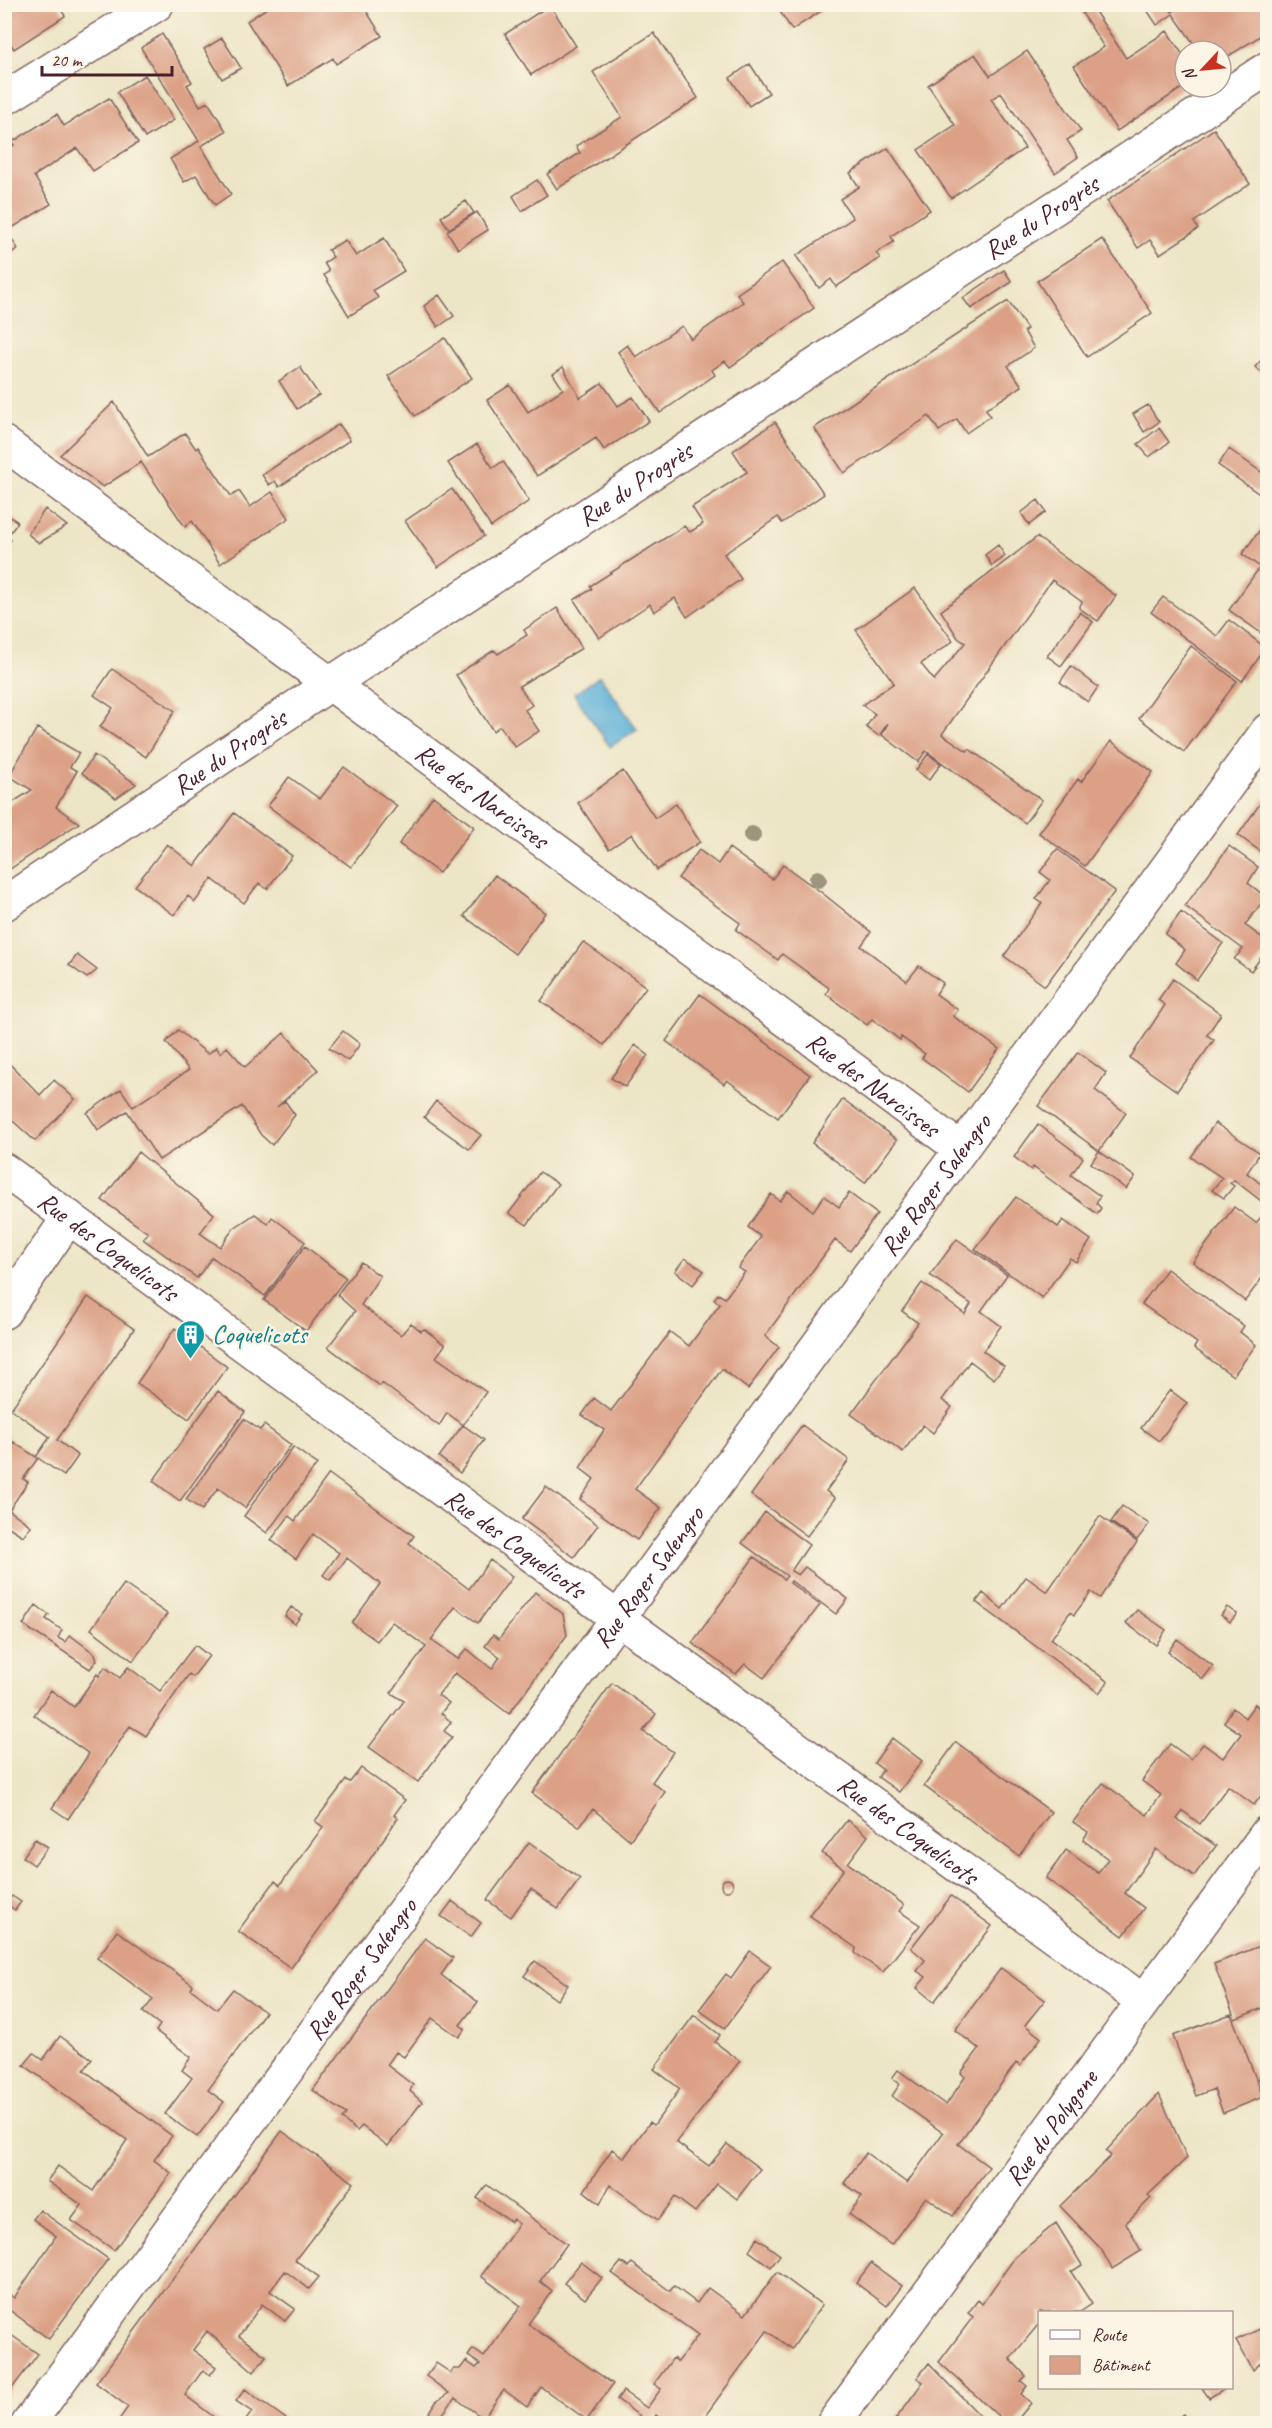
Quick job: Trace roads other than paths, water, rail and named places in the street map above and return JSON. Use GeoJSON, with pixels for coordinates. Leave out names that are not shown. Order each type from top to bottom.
{"type":"FeatureCollection","features":[{"type":"Feature","properties":{"kind":"street"},"geometry":{"type":"LineString","coordinates":[[4,99],[157,4]]}},
{"type":"Feature","properties":{"kind":"street","name":"Rue du Progrès"},"geometry":{"type":"LineString","coordinates":[[4,904],[330,684],[1268,68]]}},
{"type":"Feature","properties":{"kind":"street","name":"Rue des Narcisses"},"geometry":{"type":"LineString","coordinates":[[4,443],[961,1149]]}},
{"type":"Feature","properties":{"kind":"street","name":"Rue Roger Salengro"},"geometry":{"type":"LineString","coordinates":[[28,2424],[1268,729]]}},
{"type":"Feature","properties":{"kind":"street","name":"Rue des Coquelicots"},"geometry":{"type":"LineString","coordinates":[[4,1170],[1143,2001]]}},
{"type":"Feature","properties":{"kind":"street"},"geometry":{"type":"LineString","coordinates":[[4,1312],[69,1217]]}},
{"type":"Feature","properties":{"kind":"street","name":"Rue du Polygone"},"geometry":{"type":"LineString","coordinates":[[832,2424],[1268,1832]]}},
{"type":"Feature","properties":{"kind":"water"},"geometry":{"type":"Polygon","coordinates":[[[600,676],[637,729],[610,747],[574,694],[600,676]]]}},
{"type":"Feature","properties":{"kind":"place","name":"Coquelicots"},"geometry":{"type":"Point","coordinates":[191,1360]}}]}
